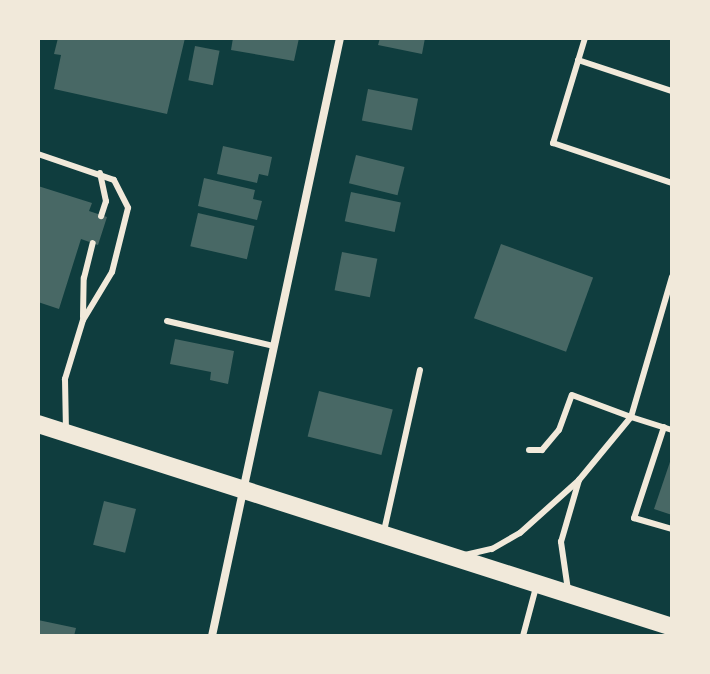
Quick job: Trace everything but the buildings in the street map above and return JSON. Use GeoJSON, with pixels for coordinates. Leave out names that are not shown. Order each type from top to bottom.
{"type":"FeatureCollection","features":[{"type":"Feature","properties":{"kind":"main road"},"geometry":{"type":"LineString","coordinates":[[38,424],[672,627]]}},
{"type":"Feature","properties":{"kind":"street"},"geometry":{"type":"LineString","coordinates":[[212,636],[340,38]]}},
{"type":"Feature","properties":{"kind":"lane"},"geometry":{"type":"LineString","coordinates":[[585,38],[553,143],[672,183]]}},
{"type":"Feature","properties":{"kind":"lane"},"geometry":{"type":"LineString","coordinates":[[578,60],[672,91]]}},
{"type":"Feature","properties":{"kind":"lane"},"geometry":{"type":"LineString","coordinates":[[38,154],[99,172],[124,191],[127,223],[112,272],[83,320],[65,379],[66,434]]}},
{"type":"Feature","properties":{"kind":"lane"},"geometry":{"type":"LineString","coordinates":[[99,172],[105,188],[101,216]]}},
{"type":"Feature","properties":{"kind":"lane"},"geometry":{"type":"LineString","coordinates":[[83,320],[84,278],[93,243]]}},
{"type":"Feature","properties":{"kind":"lane"},"geometry":{"type":"LineString","coordinates":[[455,557],[492,549],[520,533],[579,480],[631,417],[672,277]]}},
{"type":"Feature","properties":{"kind":"lane"},"geometry":{"type":"LineString","coordinates":[[167,321],[274,346]]}},
{"type":"Feature","properties":{"kind":"lane"},"geometry":{"type":"LineString","coordinates":[[383,534],[420,370]]}},
{"type":"Feature","properties":{"kind":"lane"},"geometry":{"type":"LineString","coordinates":[[529,450],[542,450],[559,430],[572,395],[672,430]]}},
{"type":"Feature","properties":{"kind":"lane"},"geometry":{"type":"LineString","coordinates":[[664,427],[634,518],[672,529]]}},
{"type":"Feature","properties":{"kind":"lane"},"geometry":{"type":"LineString","coordinates":[[569,594],[561,542],[579,480]]}},
{"type":"Feature","properties":{"kind":"lane"},"geometry":{"type":"LineString","coordinates":[[523,636],[537,583]]}}]}
